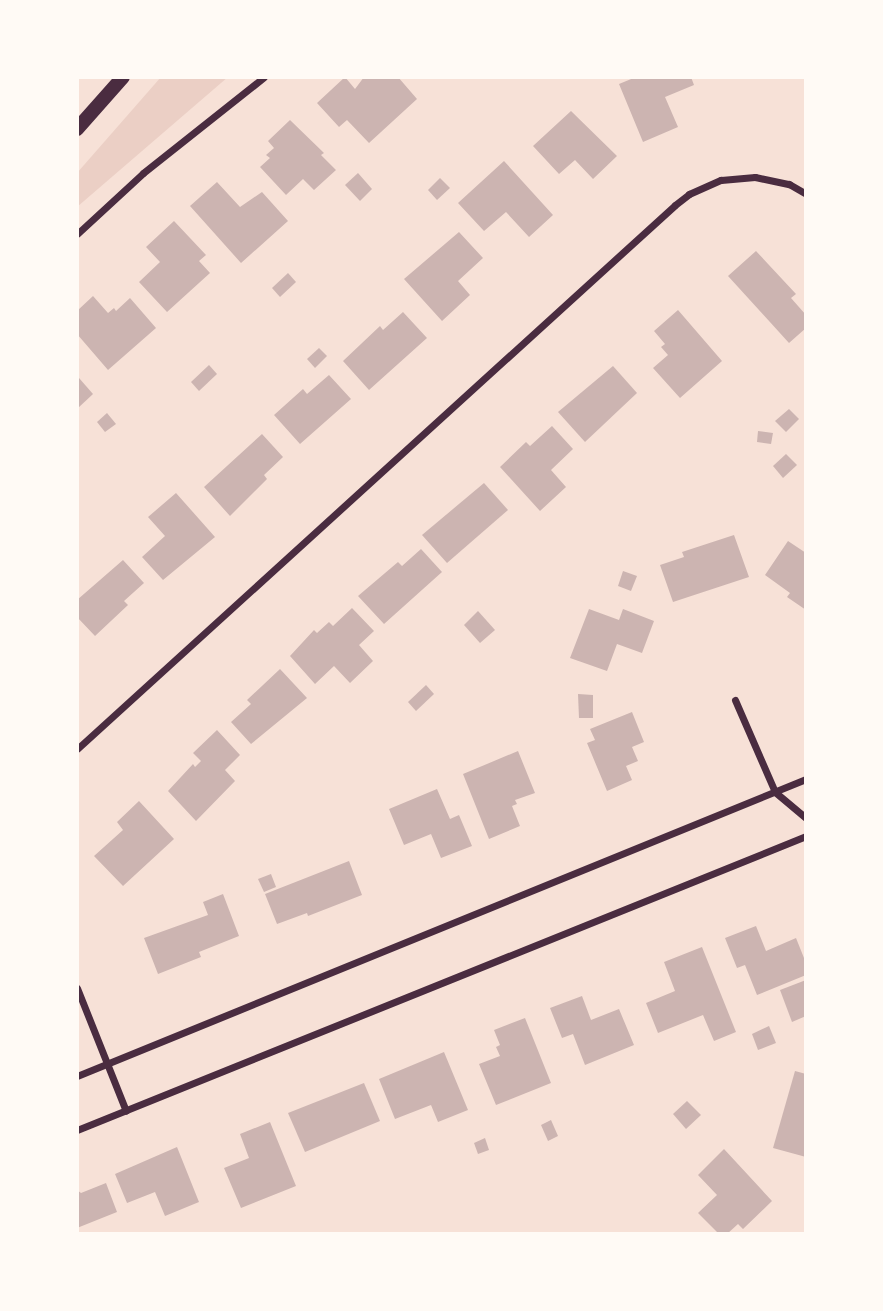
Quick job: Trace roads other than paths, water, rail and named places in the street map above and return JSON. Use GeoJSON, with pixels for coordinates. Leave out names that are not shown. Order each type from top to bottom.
{"type":"FeatureCollection","features":[{"type":"Feature","properties":{"kind":"main road"},"geometry":{"type":"LineString","coordinates":[[77,129],[122,77]]}},
{"type":"Feature","properties":{"kind":"street"},"geometry":{"type":"LineString","coordinates":[[77,234],[143,173],[264,77]]}},
{"type":"Feature","properties":{"kind":"street"},"geometry":{"type":"LineString","coordinates":[[77,749],[675,205],[714,183],[755,177],[789,184],[806,194]]}},
{"type":"Feature","properties":{"kind":"street"},"geometry":{"type":"LineString","coordinates":[[735,700],[775,792],[806,818]]}},
{"type":"Feature","properties":{"kind":"street"},"geometry":{"type":"LineString","coordinates":[[77,1076],[806,779]]}},
{"type":"Feature","properties":{"kind":"street"},"geometry":{"type":"LineString","coordinates":[[77,1130],[806,836]]}},
{"type":"Feature","properties":{"kind":"street"},"geometry":{"type":"LineString","coordinates":[[77,988],[126,1111]]}}]}
